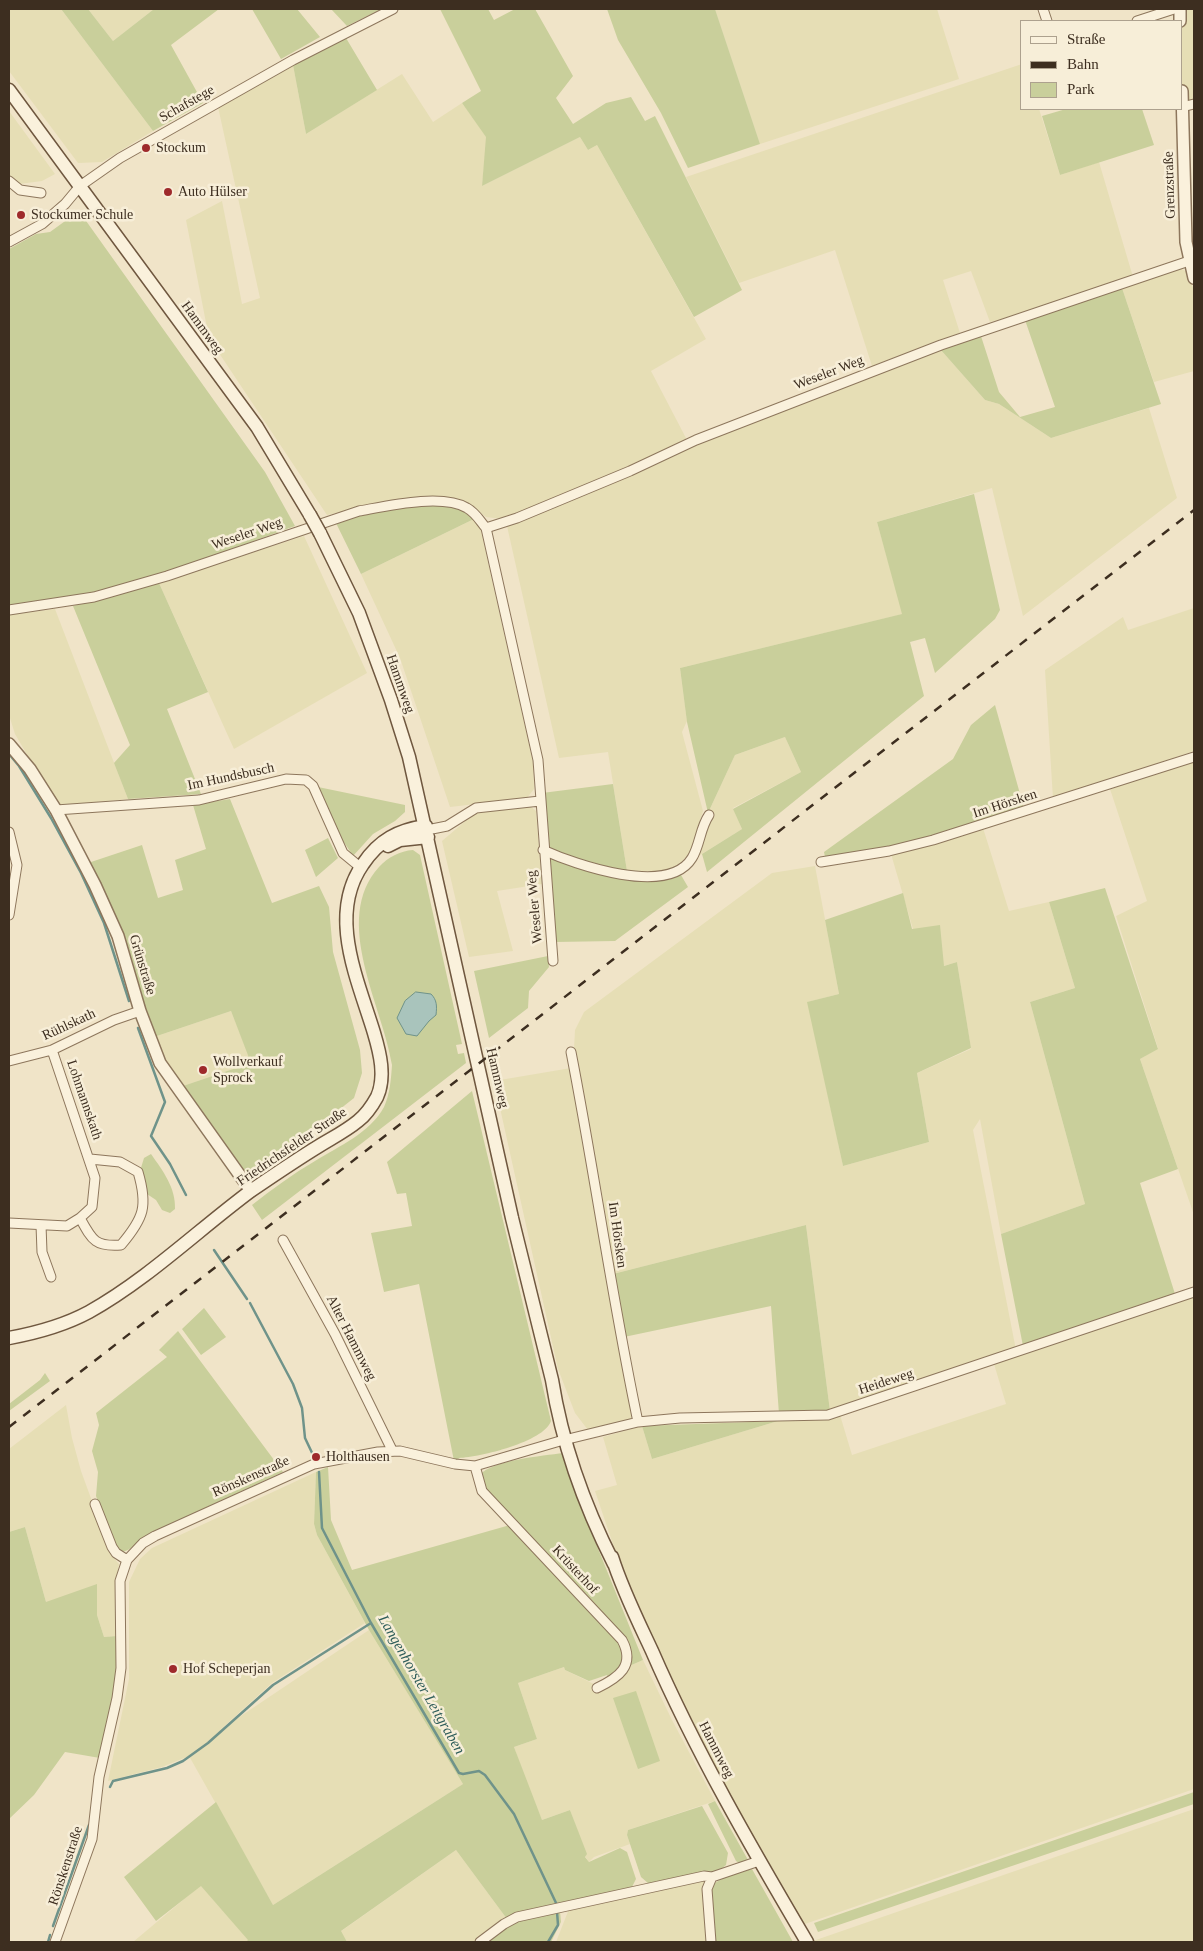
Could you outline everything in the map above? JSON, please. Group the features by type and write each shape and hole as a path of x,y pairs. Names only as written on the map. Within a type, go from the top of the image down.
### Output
{"main road":[{"name":"Hammweg","path":"9,90 257,428 310,514 359,614 391,700 409,757 512,1218 557,1407 570,1438 614,1564 668,1690 759,1861 807,1942"},
{"path":"363,864 400,840 427,831"},
{"name":"Friedrichsfelder Straße","path":"9,1338 48,1329 88,1312 126,1287 251,1191 353,1125 366,1113 377,1096 381,1076 379,1054 347,942 346,911 351,886 363,864"}],"street":[{"name":"Schafstege","path":"9,242 42,224 65,204 85,193 120,158 284,65 393,9"},
{"path":"1141,20 1174,9"},
{"name":"Grenzstraße","path":"1182,110 1186,242 1194,278"},
{"path":"9,181 20,190 40,193"},
{"name":"Weseler Weg","path":"486,528 517,518 630,471 696,440 941,345 1189,261"},
{"name":"Weseler Weg","path":"9,610 94,597 167,576 359,511 436,502 455,503 467,508 477,516 486,528 489,553 538,760 543,850 553,961"},
{"name":"Grünstraße","path":"9,744 30,770 56,810 95,885 118,936 140,1011 160,1063 251,1191"},
{"name":"Im Hörsken","path":"821,862 890,851 933,840 1194,756"},
{"name":"Im Hundsbusch","path":"56,810 199,800 286,779 306,780 314,786 343,853 363,864"},
{"path":"427,831 447,826 476,808 540,801"},
{"name":"Weseler Weg","path":"543,850 584,866 612,872 648,876 668,874 677,872 692,858 709,815"},
{"path":"9,832 17,865 9,914"},
{"name":"Rühlskath","path":"9,1061 52,1050 114,1020 140,1011"},
{"name":"Lohmannskath","path":"52,1050 95,1178 92,1207 80,1218 92,1240 104,1246 121,1246 138,1226 144,1195 138,1172 120,1162 90,1159"},
{"name":"Im Hörsken","path":"571,1052 596,1185 615,1310 638,1422"},
{"path":"9,1223 68,1226 80,1218"},
{"path":"42,1225 42,1252 51,1277"},
{"name":"Alter Hammweg","path":"283,1240 335,1334 392,1450"},
{"name":"Heideweg","path":"570,1438 638,1422 680,1418 828,1415 1194,1292"},
{"name":"Rönskenstraße","path":"55,1942 92,1838 99,1777 120,1682 120,1581 127,1560 143,1543 293,1472 325,1462 392,1450 455,1464 474,1466 570,1438"},
{"name":"Krüsterhof","path":"474,1466 482,1491 622,1640 628,1656 623,1670 612,1681 597,1688"},
{"path":"95,1504 112,1547 116,1553 127,1560"},
{"path":"480,1942 504,1924 518,1918 704,1876 712,1877 759,1861"},
{"path":"711,1942 707,1889 712,1877"}],"shaded area":[{"path":"9,9 61,9 153,131 102,162 78,163 9,71"},
{"path":"88,9 154,9 113,41"},
{"path":"715,9 937,9 959,79 760,144"},
{"path":"1179,9 1194,9 1194,103 1183,107 1183,20"},
{"path":"293,65 306,134 402,74 433,122 462,103 487,137 482,186 580,137 588,150 597,145 706,339 651,371 687,440 614,475 502,519 486,517 470,504 444,498 385,502 327,515 209,338 186,220 222,201 242,304 260,298 218,107"},
{"path":"1020,65 1020,110 1039,110 1060,175 1099,162 1133,277 1023,314 990,322 971,271 943,280 960,333 872,366 835,250 739,283 686,177"},
{"path":"9,111 55,174 42,181 19,184 9,176"},
{"path":"1179,268 1188,272 1194,291 1194,371 1154,382 1122,288"},
{"path":"940,349 985,400 999,404 1051,438 1149,408 1177,498 1023,616 992,488 877,522 903,614 680,668 687,721 682,732 703,811 691,851 675,869 661,872 627,871 608,752 559,758 507,526 690,447"},
{"path":"474,519 481,531 533,762 534,789 527,798 450,807 400,658 361,574"},
{"path":"304,536 367,673 234,749 159,583"},
{"path":"1194,608 1194,751 1053,799 1045,670 1123,617 1128,630"},
{"path":"55,609 128,799 57,806 15,734 9,715 9,615"},
{"path":"785,737 801,772 733,808 742,829 697,857 708,813 735,755"},
{"path":"1194,761 1194,1215 1140,1059 1158,1048 1116,916 1147,901 1110,789"},
{"path":"530,806 536,811 542,884 497,891 513,951 469,957 442,841 476,812"},
{"path":"983,828 1009,911 1049,902 1075,988 1030,1002 1085,1204 1001,1234 980,1119 973,1130 1016,1350 830,1411 806,1225 613,1274 602,1194 574,1049 575,1030 584,1012 772,873 815,866 839,994 808,1002 843,1166 929,1142 917,1073 971,1049 957,962 944,966 913,929 891,854 950,840"},
{"path":"231,1011 252,1063 180,1087 166,1067 154,1037"},
{"path":"571,1068 599,1220 607,1283 633,1414 630,1421 588,1430 575,1413 558,1369 494,1081"},
{"path":"1194,1296 1194,1789 802,1925 702,1745 651,1638 620,1565 595,1491 617,1485 603,1437 642,1426 652,1459 778,1421 829,1418 840,1415 852,1455 1006,1404 994,1364"},
{"path":"66,1405 81,1471 112,1556 119,1564 116,1583 117,1636 104,1637 97,1615 46,1602 25,1527 9,1532 9,1449"},
{"path":"316,1472 314,1524 317,1535 365,1623 272,1683 220,1730 369,1630 463,1784 273,1905 189,1756 162,1767 108,1781 129,1679 129,1582 140,1559 152,1548"},
{"path":"643,1660 715,1801 628,1830 627,1835 630,1844 594,1857 589,1862 585,1856 586,1854 570,1810 542,1820 531,1795 514,1747 537,1739 518,1683 564,1667 565,1670 604,1689 627,1667"},
{"path":"1194,1809 1194,1942 813,1941"},
{"path":"456,1850 507,1919 476,1942 347,1942 340,1932"},
{"path":"704,1880 703,1902 707,1942 556,1942 569,1909"},
{"path":"201,1885 249,1940 246,1942 133,1942"}],"green space":[{"path":"61,9 88,9 113,41 154,9 219,9 171,45 203,103 153,131"},
{"path":"252,9 297,9 320,37 281,59"},
{"path":"331,9 381,9 347,26"},
{"path":"440,9 488,9 494,20 515,9 535,9 573,76 556,98 573,124 606,103 631,97 645,121 655,116 742,290 694,317 597,145 588,150 580,137 482,186 486,137 462,103 481,91"},
{"path":"607,9 715,9 760,144 688,168 661,113 618,40"},
{"path":"346,38 377,90 306,134 293,65"},
{"path":"1063,110 1142,110 1154,145 1060,175 1042,116"},
{"path":"79,211 265,472 295,526 169,572 94,593 9,607 9,249 36,234 50,232"},
{"path":"1122,288 1161,404 1051,438 999,404 985,400 940,349 980,333 999,392 1020,417 1055,407 1025,320"},
{"path":"974,494 1000,610 995,619 935,673 925,638 910,642 924,696 707,872 702,854 742,829 733,809 801,772 785,737 735,755 708,813 687,722 680,668 902,614 877,522"},
{"path":"436,504 455,506 474,519 361,574 335,521 390,508"},
{"path":"159,583 208,692 167,709 201,794 128,799 114,763 130,745 73,606"},
{"path":"995,705 1024,808 891,847 825,857 824,852 953,759 971,725"},
{"path":"613,784 627,871 572,858 547,847 542,793"},
{"path":"318,787 405,805 405,812 395,821 373,834 353,856 338,833"},
{"path":"230,799 272,903 319,886 329,907 333,952 360,1050 362,1073 354,1098 311,1132 245,1176 180,1087 251,1063 231,1011 154,1037 123,934 88,863 142,845 158,898 183,890 175,860 206,849 193,805"},
{"path":"328,838 338,858 316,877 305,850"},
{"path":"413,850 420,855 462,1044 456,1045 458,1054 464,1053 466,1063 262,1220 252,1205 291,1176 362,1132 384,1107 389,1092 392,1065 364,964 360,937 360,912 365,888 379,867 394,855"},
{"path":"548,857 613,876 647,880 681,875 688,887 615,941 555,942"},
{"path":"1105,888 1158,1049 1140,1059 1178,1169 1140,1183 1175,1294 1023,1346 1001,1234 1085,1204 1030,1002 1075,988 1049,902"},
{"path":"903,893 912,929 940,925 944,966 957,962 971,1048 917,1073 929,1142 843,1166 807,1002 839,994 825,920"},
{"path":"548,956 549,967 529,991 528,1008 489,1038 474,971"},
{"path":"472,1091 551,1421 546,1429 524,1442 481,1455 459,1458 457,1461 454,1461 419,1284 384,1292 371,1233 412,1226 406,1193 397,1194 387,1162"},
{"path":"151,1154 171,1187 175,1209 170,1213 162,1210 156,1200 147,1194 140,1171 144,1158"},
{"path":"806,1225 830,1411 779,1414 771,1306 624,1337 613,1274"},
{"path":"204,1308 226,1337 201,1355 182,1329"},
{"path":"178,1331 283,1472 153,1532 122,1552 114,1545 96,1496 98,1472 92,1451 99,1425 96,1413 167,1357 159,1350"},
{"path":"45,1373 50,1381 9,1411 9,1404 40,1380"},
{"path":"778,1421 652,1459 642,1426"},
{"path":"563,1453 578,1499 643,1660 627,1667 630,1652 484,1488 480,1475 486,1470 506,1462"},
{"path":"328,1467 331,1520 352,1570 510,1525 621,1644 624,1654 622,1663 608,1679 607,1675 589,1681 565,1670 564,1667 518,1683 537,1739 514,1747 542,1820 570,1810 587,1854 585,1857 589,1862 620,1848 627,1852 636,1879 632,1887 507,1919 456,1850 341,1931 347,1942 246,1942 248,1940 201,1886 156,1921 124,1877 216,1802 273,1905 463,1784 369,1630 317,1535 314,1524 316,1472"},
{"path":"25,1527 46,1602 97,1584 97,1615 104,1637 117,1636 118,1667 100,1758 65,1752 34,1795 9,1819 9,1532"},
{"path":"636,1691 660,1761 638,1769 613,1698"},
{"path":"1194,1792 1194,1804 818,1932 814,1923"},
{"path":"715,1801 748,1860 739,1863 736,1861 708,1804"},
{"path":"702,1806 728,1853 726,1865 720,1870 649,1884 641,1877 627,1835 628,1830"},
{"path":"752,1869 793,1942 714,1942 711,1885 727,1876"},
{"path":"560,1911 561,1922 551,1942 484,1942 511,1922"}],"water":[{"path":"416,992 431,994 436,1006 436,1015 417,1036 406,1034 397,1018 405,1001"}],"waterway":[{"name":"Langenhorster Leitgraben","path":"9,754 19,766 51,818 81,873 104,923 129,1001"},
{"name":"Langenhorster Leitgraben","path":"138,1028 165,1102 151,1136 170,1164 186,1195"},
{"name":"Langenhorster Leitgraben","path":"214,1250 247,1299"},
{"name":"Langenhorster Leitgraben","path":"250,1303 293,1384 302,1408 305,1438 314,1457"},
{"name":"Langenhorster Leitgraben","path":"319,1472 322,1528 371,1623 459,1773 479,1771 485,1775 514,1814 557,1905"},
{"path":"110,1787 113,1781 167,1768 183,1761 208,1743 273,1685 371,1623"},
{"path":"53,1926 89,1825"},
{"name":"Langenhorster Leitgraben","path":"548,1942 558,1925 557,1912"},
{"path":"48,1942 50,1935"}],"railway":[{"path":"9,1427 1194,510"}],"place":[{"name":"Stockum","path":"146,148"},
{"name":"Auto Hülser","path":"168,192"},
{"name":"Stockumer Schule","path":"21,215"},
{"name":"Wollverkauf Sprock","path":"203,1070"},
{"name":"Holthausen","path":"316,1457"},
{"name":"Hof Scheperjan","path":"173,1669"}]}
